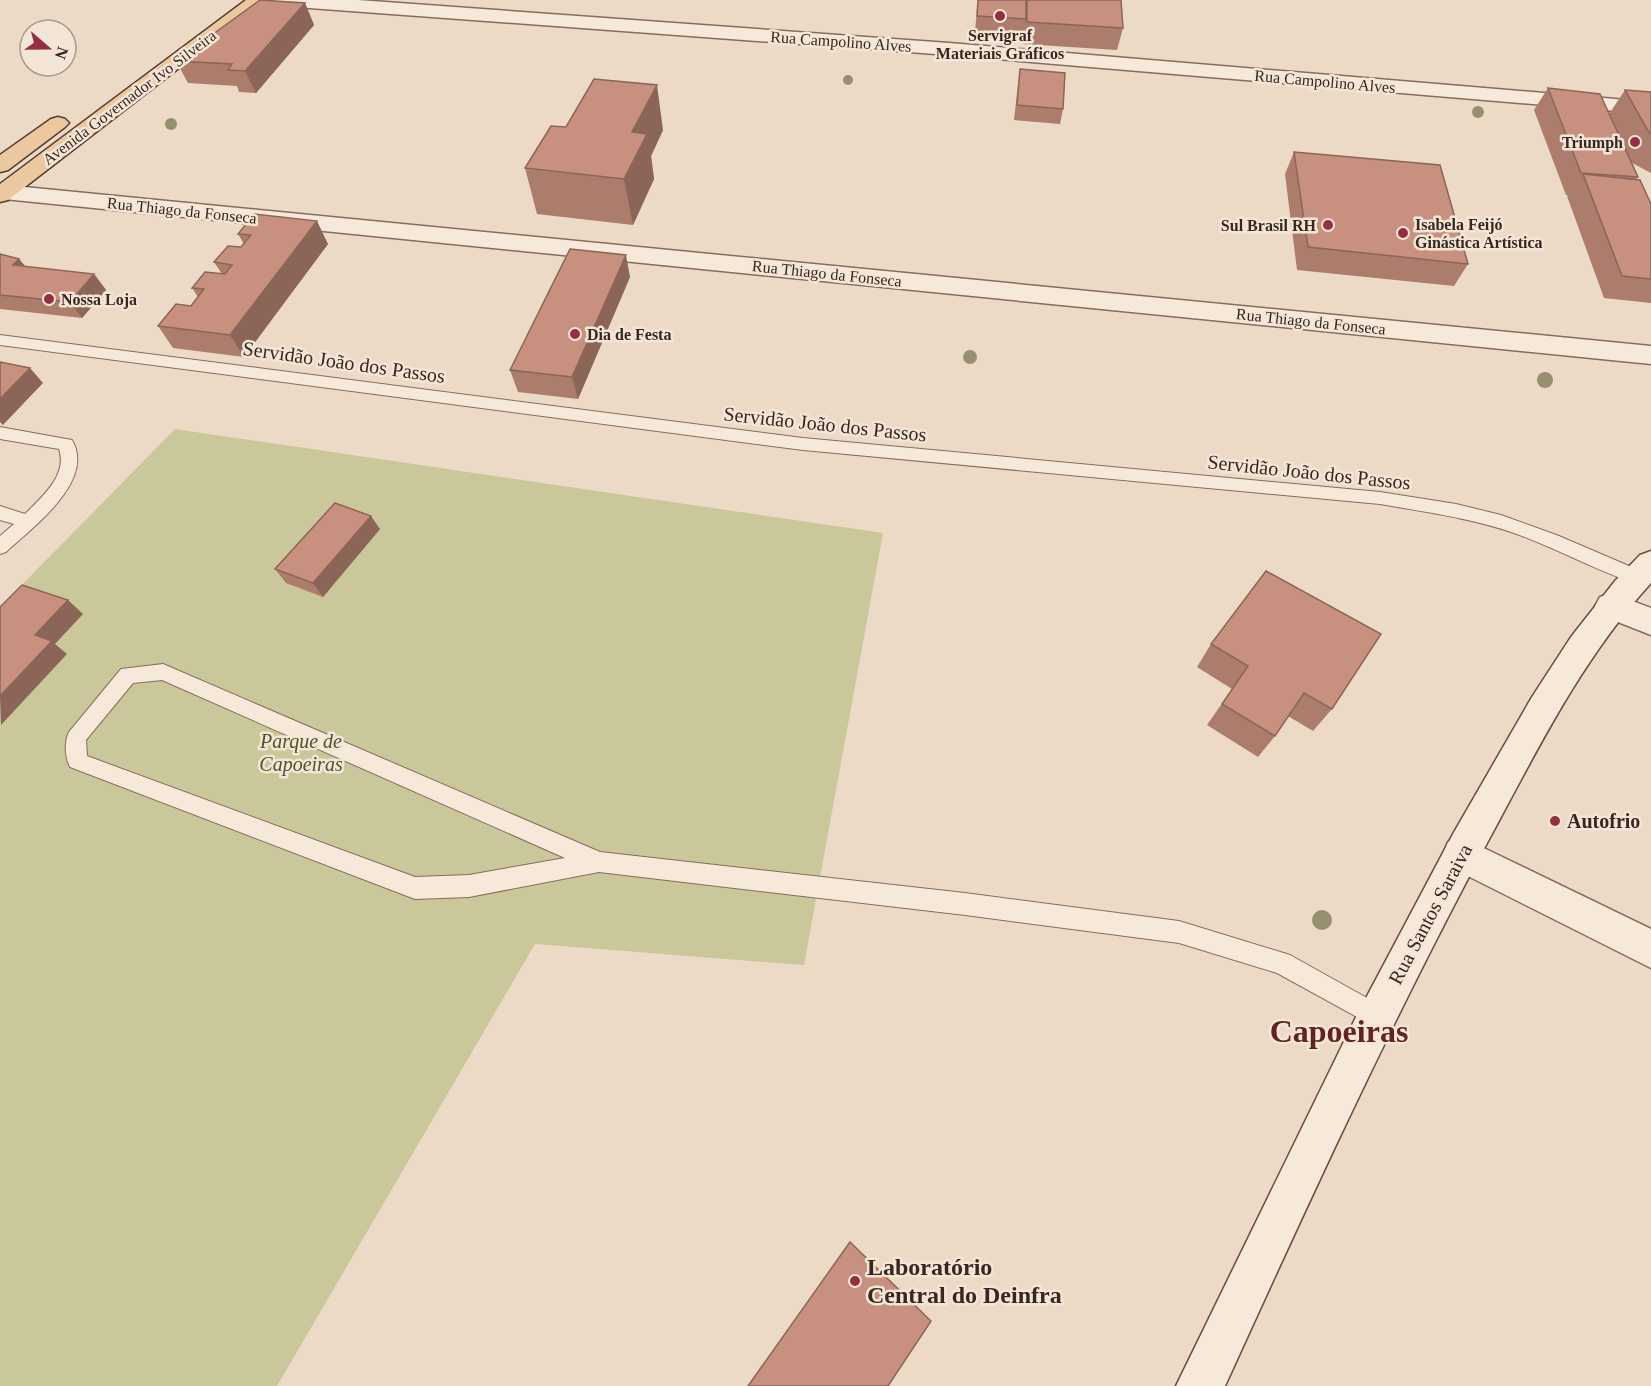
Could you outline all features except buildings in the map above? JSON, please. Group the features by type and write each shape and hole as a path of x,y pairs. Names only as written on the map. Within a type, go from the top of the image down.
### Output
{"main road":[{"name":"Avenida Governador Ivo Silveira","path":"150,57 230,0"},
{"name":"Avenida Governador Ivo Silveira","path":"2,193 258,0"},
{"name":"Avenida Governador Ivo Silveira","path":"0,165 72,113"}],"street":[{"name":"Rua Campolino Alves","path":"282,0 949,50 1651,108"},
{"name":"Rua Thiago da Fonseca","path":"2,193 1651,355"},
{"name":"Rua Santos Saraiva","path":"1203,1385 1377,1016 1461,854 1546,704 1582,647 1611,606 1644,570"},
{"path":"1611,606 1651,622"},
{"path":"1461,854 1651,949"}],"lane":[{"name":"Servidão João dos Passos","path":"0,340 803,444 1380,498 1500,521 1644,570"},
{"path":"0,433 66,444 70,457 61,487 0,547"},
{"path":"0,513 27,521"},
{"path":"599,862 163,672 128,675 76,738 77,761 415,888 469,886 599,862 965,903 1179,933 1282,963 1377,1016"}],"green space":[{"name":"Parque de Capoeiras","path":"175,429 883,533 804,965 535,944 277,1386 0,1386 0,607"}],"place":[{"name":"Servigraf Materiais Gráficos","path":"1000,16"},
{"name":"Triumph","path":"1635,142"},
{"name":"Sul Brasil RH","path":"1328,225"},
{"name":"Isabela Feijó Ginástica Artística","path":"1403,233"},
{"name":"Nossa Loja","path":"49,299"},
{"name":"Dia de Festa","path":"575,334"},
{"name":"Autofrio","path":"1555,821"},
{"name":"Laboratório Central do Deinfra","path":"855,1281"}],"district":[{"name":"Capoeiras","path":"1339,1031"}]}
